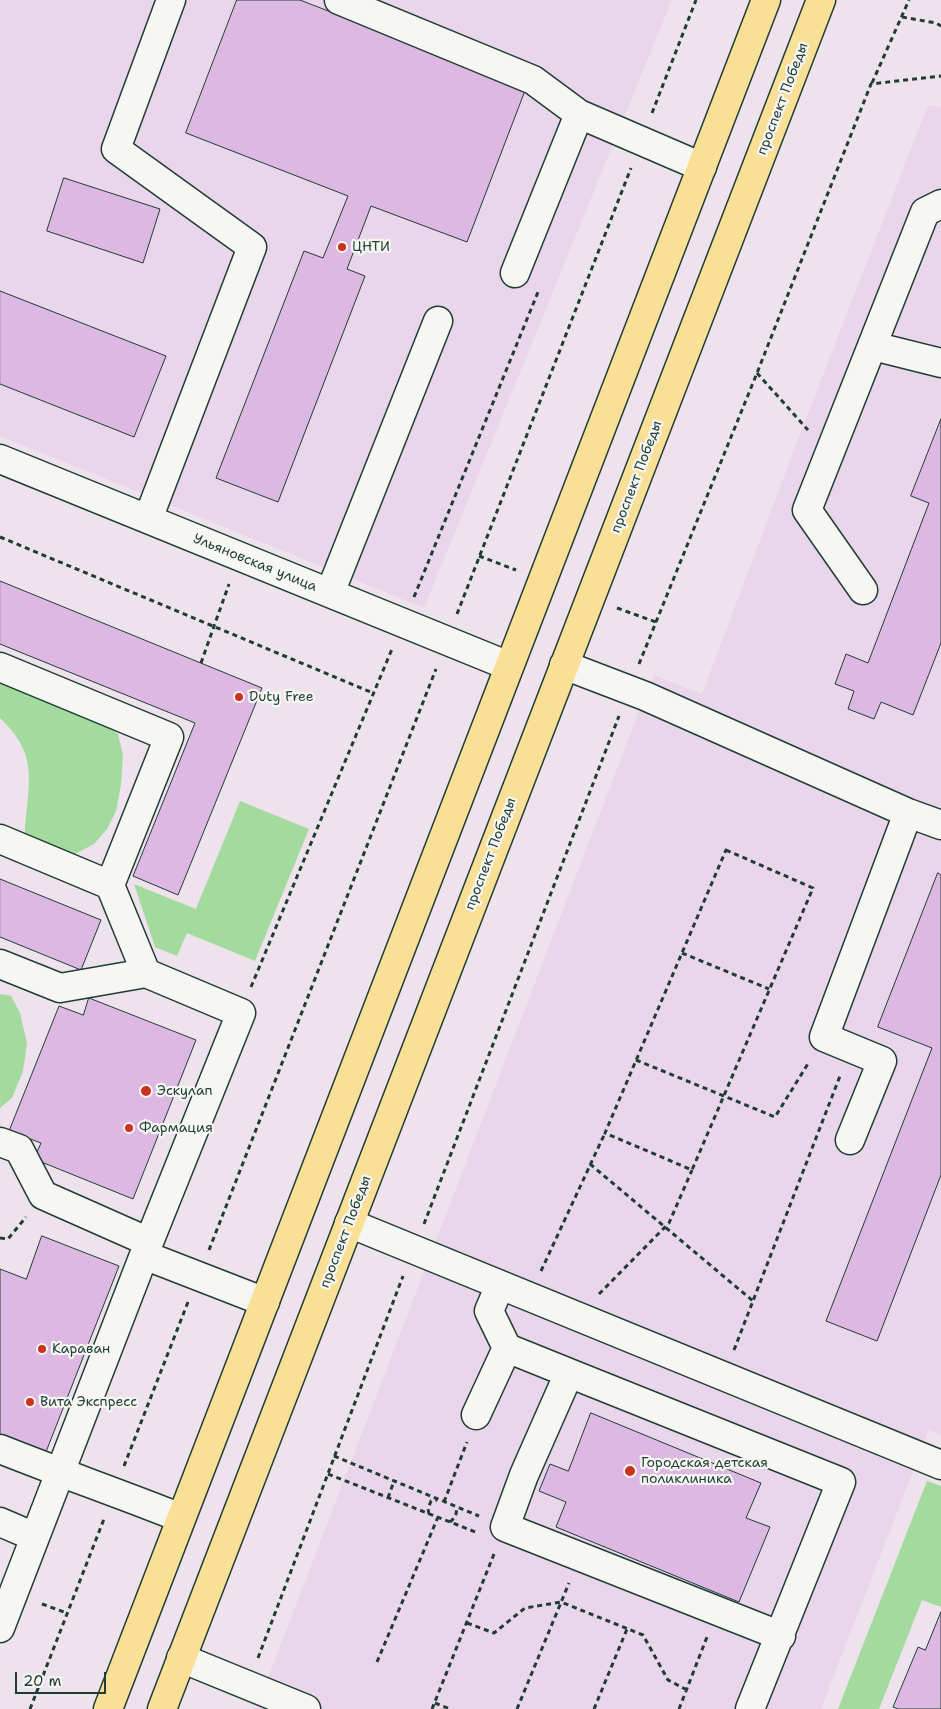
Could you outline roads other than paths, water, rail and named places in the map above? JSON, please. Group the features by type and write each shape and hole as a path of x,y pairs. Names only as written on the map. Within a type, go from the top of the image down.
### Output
{"main road":[{"path":"108,1709 766,0"},
{"name":"проспект Победы","path":"162,1709 821,0"}],"street":[{"path":"148,519 252,247 116,150 171,0"},
{"path":"339,0 533,80 579,114 702,167"},
{"path":"515,273 579,114"},
{"path":"863,590 807,510 924,212 941,204"},
{"path":"330,593 438,320"},
{"path":"873,346 941,363"},
{"name":"Ульяновская улица","path":"0,459 509,666"},
{"path":"564,665 645,696 908,813 941,825"},
{"path":"0,667 169,737 110,885 146,973"},
{"path":"850,1140 882,1061 824,1037 908,813"},
{"path":"0,839 110,885"},
{"path":"0,964 60,988 146,973 241,1013 147,1248 0,1628"},
{"path":"0,1142 19,1149 43,1195 198,1276 265,1302"},
{"path":"349,1223 941,1465"},
{"path":"500,1285 489,1310 506,1348 841,1482 781,1636 750,1709"},
{"path":"473,1425 506,1348"},
{"path":"569,1373 524,1475 502,1534 580,1557 781,1636"},
{"path":"0,1449 181,1518"},
{"path":"0,1522 36,1537"},
{"path":"181,1658 306,1709"}],"place":[{"name":"ЦНТИ","path":"342,247"},
{"name":"Duty Free","path":"239,697"},
{"name":"Эскулап","path":"146,1091"},
{"name":"Фармация","path":"129,1128"},
{"name":"Караван","path":"42,1349"},
{"name":"Вита Экспресс","path":"30,1402"},
{"name":"Городская детская поликлиника","path":"630,1471"}]}
